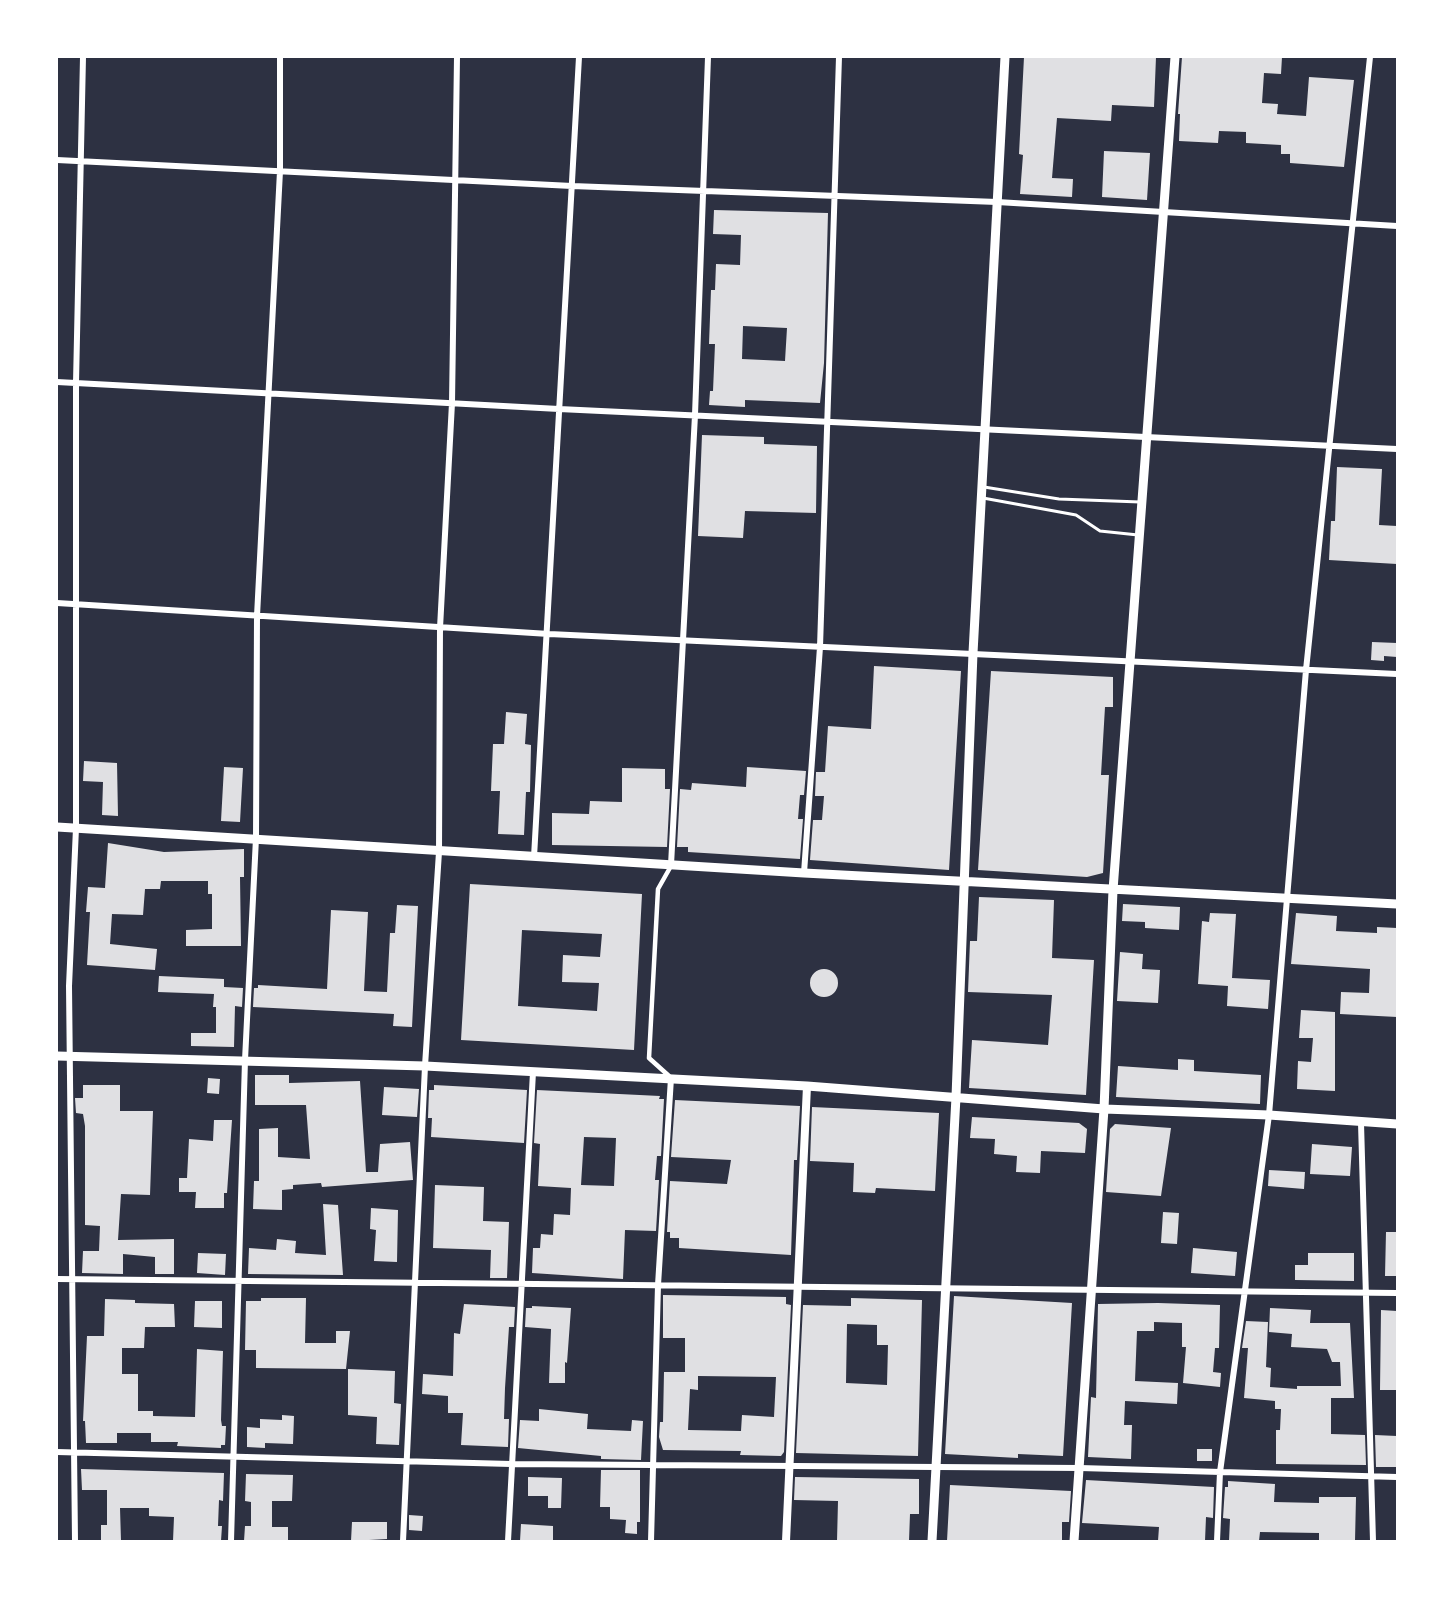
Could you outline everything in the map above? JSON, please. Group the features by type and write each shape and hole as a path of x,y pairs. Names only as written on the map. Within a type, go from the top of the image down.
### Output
{"main road":[{"path":"932,1541 956,1097 973,653 1005,57"},
{"path":"1074,1541 1104,1108 1113,890 1140,502 1175,57"},
{"path":"57,826 439,852 1397,904"},
{"path":"57,1056 425,1066 671,1078 1104,1108 1269,1115 1397,1124"}],"street":[{"path":"75,1541 69,986 76,828 76,383 83,57"},
{"path":"231,1541 245,1060 256,838 257,616 280,171 280,57"},
{"path":"403,1541 425,1066 439,852 440,628 452,404 457,57"},
{"path":"534,857 549,634 579,57"},
{"path":"651,1541 655,1464 658,1285 671,1078 649,1059 657,890 671,865 695,415 708,57"},
{"path":"804,873 820,648 839,57"},
{"path":"1217,1541 1220,1472 1269,1115 1306,670 1370,57"},
{"path":"57,160 704,192 997,202 1397,226"},
{"path":"57,382 452,404 1397,449"},
{"path":"57,603 549,634 1397,674"},
{"path":"508,1541 524,1284 533,1072"},
{"path":"786,1541 807,1086"},
{"path":"1361,1123 1372,1541"},
{"path":"57,1279 1397,1293"},
{"path":"57,1452 511,1464 1080,1468 1397,1477"}],"lane":[{"path":"982,487 1059,500 1140,502"},
{"path":"982,498 1076,515 1100,531 1138,535"}],"building":[{"path":"1024,57 1156,57 1154,107 1112,105 1111,121 1057,118 1052,178 1073,179 1072,197 1020,194 1023,155 1019,154"},
{"path":"1182,57 1282,57 1281,74 1264,73 1262,103 1278,104 1277,114 1306,116 1309,77 1354,80 1344,167 1290,163 1290,154 1281,154 1281,145 1246,143 1246,132 1219,131 1218,143 1179,141 1180,114 1178,114"},
{"path":"1104,151 1150,153 1147,200 1102,197"},
{"path":"714,210 828,213 824,363 820,403 745,400 745,407 709,405 710,391 713,391 715,344 709,344 711,290 715,290 716,264 740,265 741,235 713,234","holes":["743,326 787,328 785,361 742,359"]},
{"path":"702,435 764,437 764,444 817,446 816,513 745,511 743,538 698,536"},
{"path":"1337,467 1382,469 1379,525 1397,526 1397,564 1329,560 1331,521 1335,521"},
{"path":"1372,642 1397,643 1397,657 1384,656 1384,661 1371,660"},
{"path":"874,666 961,671 949,870 810,860 813,820 822,820 824,796 815,796 816,772 825,772 828,726 871,729"},
{"path":"991,671 1113,677 1113,707 1105,707 1101,775 1109,775 1103,873 1087,877 978,870"},
{"path":"506,712 527,714 525,744 531,745 530,792 526,792 524,835 498,834 500,791 491,791 493,744 504,744"},
{"path":"84,761 117,763 118,816 102,815 103,782 83,781"},
{"path":"224,767 243,768 240,822 221,821"},
{"path":"747,767 806,771 804,795 800,795 798,819 803,819 800,859 688,852 688,847 677,847 680,789 691,790 692,783 746,787"},
{"path":"622,768 665,769 665,789 670,789 667,847 552,845 552,813 589,814 590,801 622,802"},
{"path":"108,843 164,852 244,849 244,877 240,877 241,946 186,946 186,930 212,929 212,894 208,894 208,881 161,881 160,889 145,889 143,915 112,914 110,944 157,949 155,970 87,965 90,912 86,912 88,887 105,888"},
{"path":"470,884 642,894 634,1050 461,1040","holes":["522,930 602,934 600,957 563,955 562,982 599,983 597,1011 518,1006"]},
{"path":"979,897 1054,900 1052,958 1094,960 1086,1095 969,1088 972,1040 1048,1045 1052,995 968,992 970,941 977,941"},
{"path":"1123,904 1180,907 1179,930 1145,928 1145,922 1122,921"},
{"path":"397,905 418,906 412,1027 393,1026 394,1014 253,1007 254,988 258,988 258,985 327,989 331,910 368,912 364,991 387,992 390,933 395,933"},
{"path":"1210,913 1236,914 1232,978 1270,980 1268,1009 1227,1006 1228,986 1198,984 1202,921 1209,922"},
{"path":"1296,913 1337,916 1336,931 1377,933 1377,927 1397,928 1397,1017 1340,1014 1341,992 1369,993 1370,969 1291,964"},
{"path":"1120,952 1143,954 1142,969 1160,970 1158,1003 1117,1001"},
{"path":"824,969 834,973 838,983 834,993 824,997 814,993 810,983 814,973"},
{"path":"159,976 224,979 224,987 243,988 242,1007 235,1006 234,1047 191,1046 191,1033 216,1033 214,994 158,992"},
{"path":"1301,1010 1335,1012 1335,1091 1297,1089 1298,1061 1311,1062 1313,1038 1299,1038"},
{"path":"1178,1059 1194,1060 1194,1071 1261,1075 1260,1104 1116,1097 1118,1066 1178,1070"},
{"path":"255,1075 289,1075 289,1083 360,1081 366,1172 378,1172 380,1144 410,1142 413,1180 322,1187 321,1183 293,1185 293,1189 282,1190 282,1210 253,1209 254,1181 259,1181 259,1129 278,1128 278,1157 310,1159 306,1105 255,1105"},
{"path":"208,1078 220,1079 219,1094 207,1093"},
{"path":"83,1085 120,1085 120,1111 153,1111 150,1195 121,1194 118,1240 174,1239 174,1274 155,1274 155,1257 123,1254 123,1274 82,1273 83,1251 99,1251 100,1226 85,1225 85,1126 83,1114 76,1113 75,1098 83,1098"},
{"path":"434,1085 527,1090 524,1143 431,1137 432,1118 428,1118 429,1090 434,1090"},
{"path":"384,1087 419,1089 417,1117 382,1115"},
{"path":"537,1090 660,1096 659,1099 664,1099 661,1156 657,1156 655,1180 659,1180 656,1231 625,1230 623,1279 532,1273 533,1248 540,1248 541,1234 553,1235 554,1214 570,1215 571,1188 538,1186 540,1144 534,1143","holes":["584,1137 616,1138 614,1186 581,1185"]},
{"path":"675,1100 800,1106 797,1160 794,1160 791,1255 679,1248 679,1238 670,1238 670,1232 667,1232 670,1181 727,1184 731,1160 671,1157"},
{"path":"812,1107 939,1113 935,1191 876,1188 875,1193 853,1192 854,1163 810,1161"},
{"path":"972,1117 1079,1123 1087,1129 1085,1153 1041,1151 1040,1173 1016,1172 1017,1156 994,1154 995,1139 970,1138"},
{"path":"214,1120 232,1120 224,1208 195,1208 196,1192 179,1192 179,1178 187,1178 189,1139 213,1141"},
{"path":"1115,1124 1171,1128 1161,1196 1106,1192 1110,1129"},
{"path":"1312,1144 1352,1147 1350,1176 1310,1174"},
{"path":"1269,1170 1305,1172 1304,1189 1268,1186"},
{"path":"435,1185 484,1187 483,1221 509,1222 507,1278 490,1278 491,1250 433,1248"},
{"path":"323,1204 338,1205 343,1275 248,1274 249,1248 276,1250 277,1239 296,1241 295,1253 326,1255"},
{"path":"371,1208 398,1210 397,1262 374,1261 376,1230 370,1229"},
{"path":"1163,1212 1179,1213 1177,1244 1161,1243"},
{"path":"1386,1232 1397,1232 1397,1276 1385,1276"},
{"path":"1193,1248 1237,1252 1235,1276 1191,1273"},
{"path":"198,1253 226,1254 225,1275 197,1273"},
{"path":"1308,1253 1354,1253 1354,1281 1295,1280 1295,1265 1308,1265"},
{"path":"663,1295 786,1297 786,1304 791,1305 784,1452 781,1456 740,1455 741,1451 663,1450 659,1437 660,1422 663,1422 664,1372 685,1372 685,1338 663,1338","holes":["698,1376 776,1377 774,1417 742,1415 741,1431 688,1430 690,1389 698,1390"]},
{"path":"954,1296 1072,1303 1063,1456 1018,1454 1018,1458 945,1454"},
{"path":"261,1298 306,1298 305,1343 336,1343 336,1331 350,1331 346,1369 256,1368 256,1350 245,1350 246,1301 261,1301"},
{"path":"851,1298 922,1300 918,1456 796,1453 803,1305 851,1306","holes":["847,1324 877,1325 877,1345 888,1345 887,1385 846,1383"]},
{"path":"105,1299 135,1300 135,1303 174,1304 175,1327 145,1327 144,1348 122,1348 122,1374 138,1374 138,1411 153,1411 153,1416 195,1417 197,1349 223,1351 221,1420 222,1426 226,1426 225,1445 221,1445 221,1448 177,1446 178,1442 151,1442 151,1433 117,1433 117,1443 86,1443 85,1421 83,1421 87,1336 104,1336"},
{"path":"195,1301 222,1301 222,1328 194,1327"},
{"path":"464,1304 515,1307 514,1327 509,1327 505,1388 504,1419 509,1419 508,1447 461,1445 463,1413 448,1413 448,1396 422,1394 423,1374 453,1376 454,1333 460,1334"},
{"path":"1098,1304 1220,1305 1219,1348 1215,1348 1213,1372 1221,1373 1220,1387 1183,1383 1186,1347 1182,1347 1182,1323 1154,1322 1154,1331 1137,1331 1135,1381 1178,1383 1177,1404 1125,1401 1124,1425 1132,1425 1131,1459 1088,1457 1091,1397 1096,1398"},
{"path":"532,1306 571,1308 565,1383 549,1383 551,1329 525,1327 526,1308 532,1308"},
{"path":"1270,1308 1311,1310 1310,1323 1350,1323 1354,1398 1331,1398 1331,1434 1365,1435 1366,1465 1276,1464 1276,1430 1280,1430 1281,1409 1275,1409 1275,1401 1244,1398 1248,1348 1242,1348 1246,1321 1268,1322 1266,1367 1271,1368 1270,1387 1297,1389 1297,1386 1341,1386 1340,1362 1332,1362 1327,1349 1291,1347 1292,1334 1269,1332"},
{"path":"1381,1310 1397,1311 1397,1390 1380,1390"},
{"path":"348,1369 395,1371 394,1403 401,1404 399,1445 376,1444 377,1417 348,1415"},
{"path":"539,1409 588,1414 587,1429 631,1431 632,1420 643,1421 641,1460 601,1459 601,1456 518,1448 520,1420 539,1421"},
{"path":"282,1415 294,1416 293,1444 265,1443 265,1448 247,1447 247,1427 260,1428 260,1419 282,1420"},
{"path":"1375,1435 1397,1436 1397,1467 1376,1467"},
{"path":"1197,1449 1212,1449 1212,1461 1197,1461"},
{"path":"81,1469 224,1473 223,1501 219,1500 218,1526 222,1526 221,1541 173,1541 174,1517 149,1516 149,1508 120,1508 121,1541 101,1541 101,1525 107,1525 107,1490 82,1490"},
{"path":"601,1470 640,1470 640,1522 637,1522 637,1534 625,1533 626,1520 610,1519 610,1507 600,1507"},
{"path":"246,1474 293,1475 292,1501 272,1501 272,1527 288,1527 288,1541 244,1541 245,1526 251,1526 251,1502 245,1501"},
{"path":"528,1477 562,1478 561,1508 548,1508 548,1496 528,1496"},
{"path":"795,1477 919,1479 919,1514 910,1514 909,1541 837,1541 838,1501 794,1500"},
{"path":"1086,1480 1214,1487 1213,1518 1206,1517 1205,1541 1158,1541 1159,1527 1082,1523"},
{"path":"1228,1481 1275,1484 1274,1502 1319,1503 1319,1497 1356,1497 1355,1541 1319,1541 1319,1533 1260,1532 1259,1541 1229,1541 1230,1519 1223,1518 1225,1487 1228,1487"},
{"path":"950,1485 1071,1491 1069,1522 1062,1522 1062,1541 947,1541"},
{"path":"409,1515 423,1516 422,1531 409,1530"},
{"path":"352,1522 387,1522 387,1539 351,1541"},
{"path":"521,1524 553,1526 553,1541 520,1541"}]}
